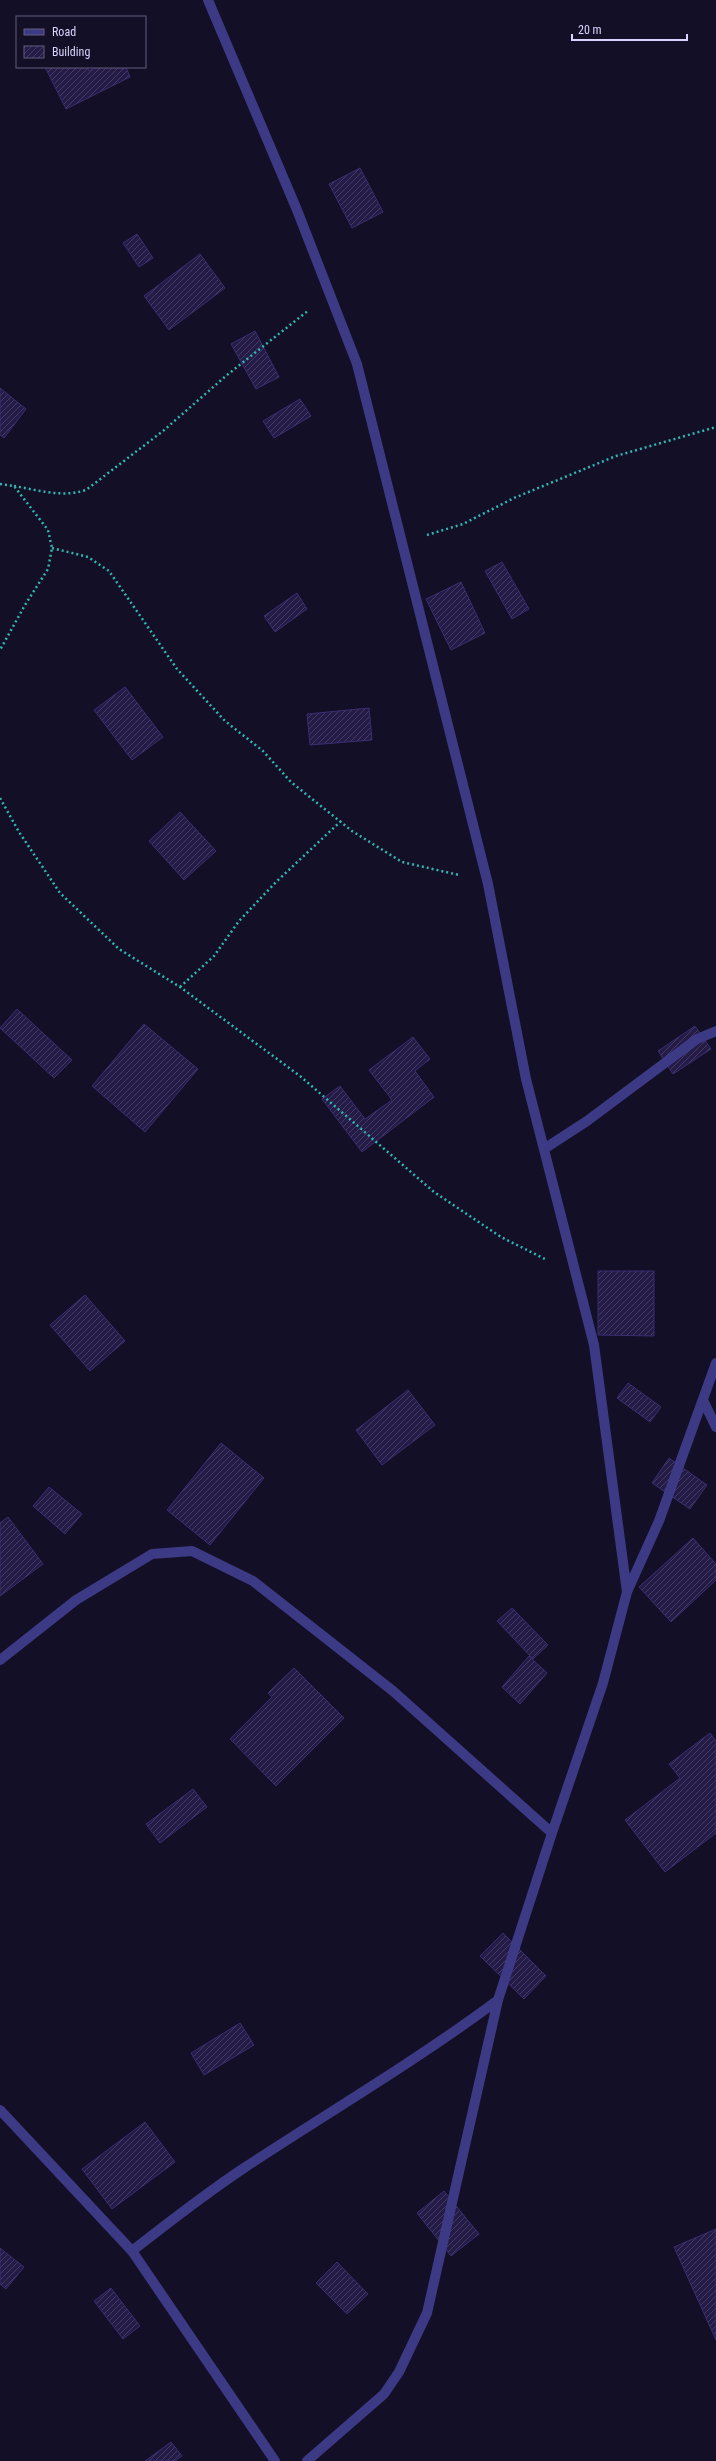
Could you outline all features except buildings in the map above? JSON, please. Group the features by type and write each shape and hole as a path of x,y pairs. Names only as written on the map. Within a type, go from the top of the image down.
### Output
{"street":[{"path":"208,0 330,294 357,364 488,884 526,1079 594,1346 627,1592"},
{"path":"544,1149 587,1120 697,1039 716,1030"},
{"path":"307,2461 384,2394 399,2372 427,2313 498,2000 552,1832 603,1683 627,1592 659,1521 716,1363"},
{"path":"703,1400 716,1426"},
{"path":"0,1660 76,1600 152,1554 192,1551 253,1581 392,1691 552,1832"},
{"path":"132,2252 186,2209 244,2168 446,2038 498,2000"},
{"path":"0,2110 132,2252 275,2461"}],"path":[{"path":"0,484 49,493 74,494 86,490 163,431 227,375 330,294"},
{"path":"403,543 464,524 514,498 616,456 716,426"},
{"path":"0,650 25,605 48,569 52,548 48,530 14,486"},
{"path":"52,548 88,557 109,571 177,669 209,704 225,721 263,752 291,782 352,831 402,862 488,884"},
{"path":"0,798 19,832 60,893 119,949 180,987 300,1076 434,1192 501,1237 576,1275"},
{"path":"180,987 214,956 239,921 276,882 341,821"}]}
